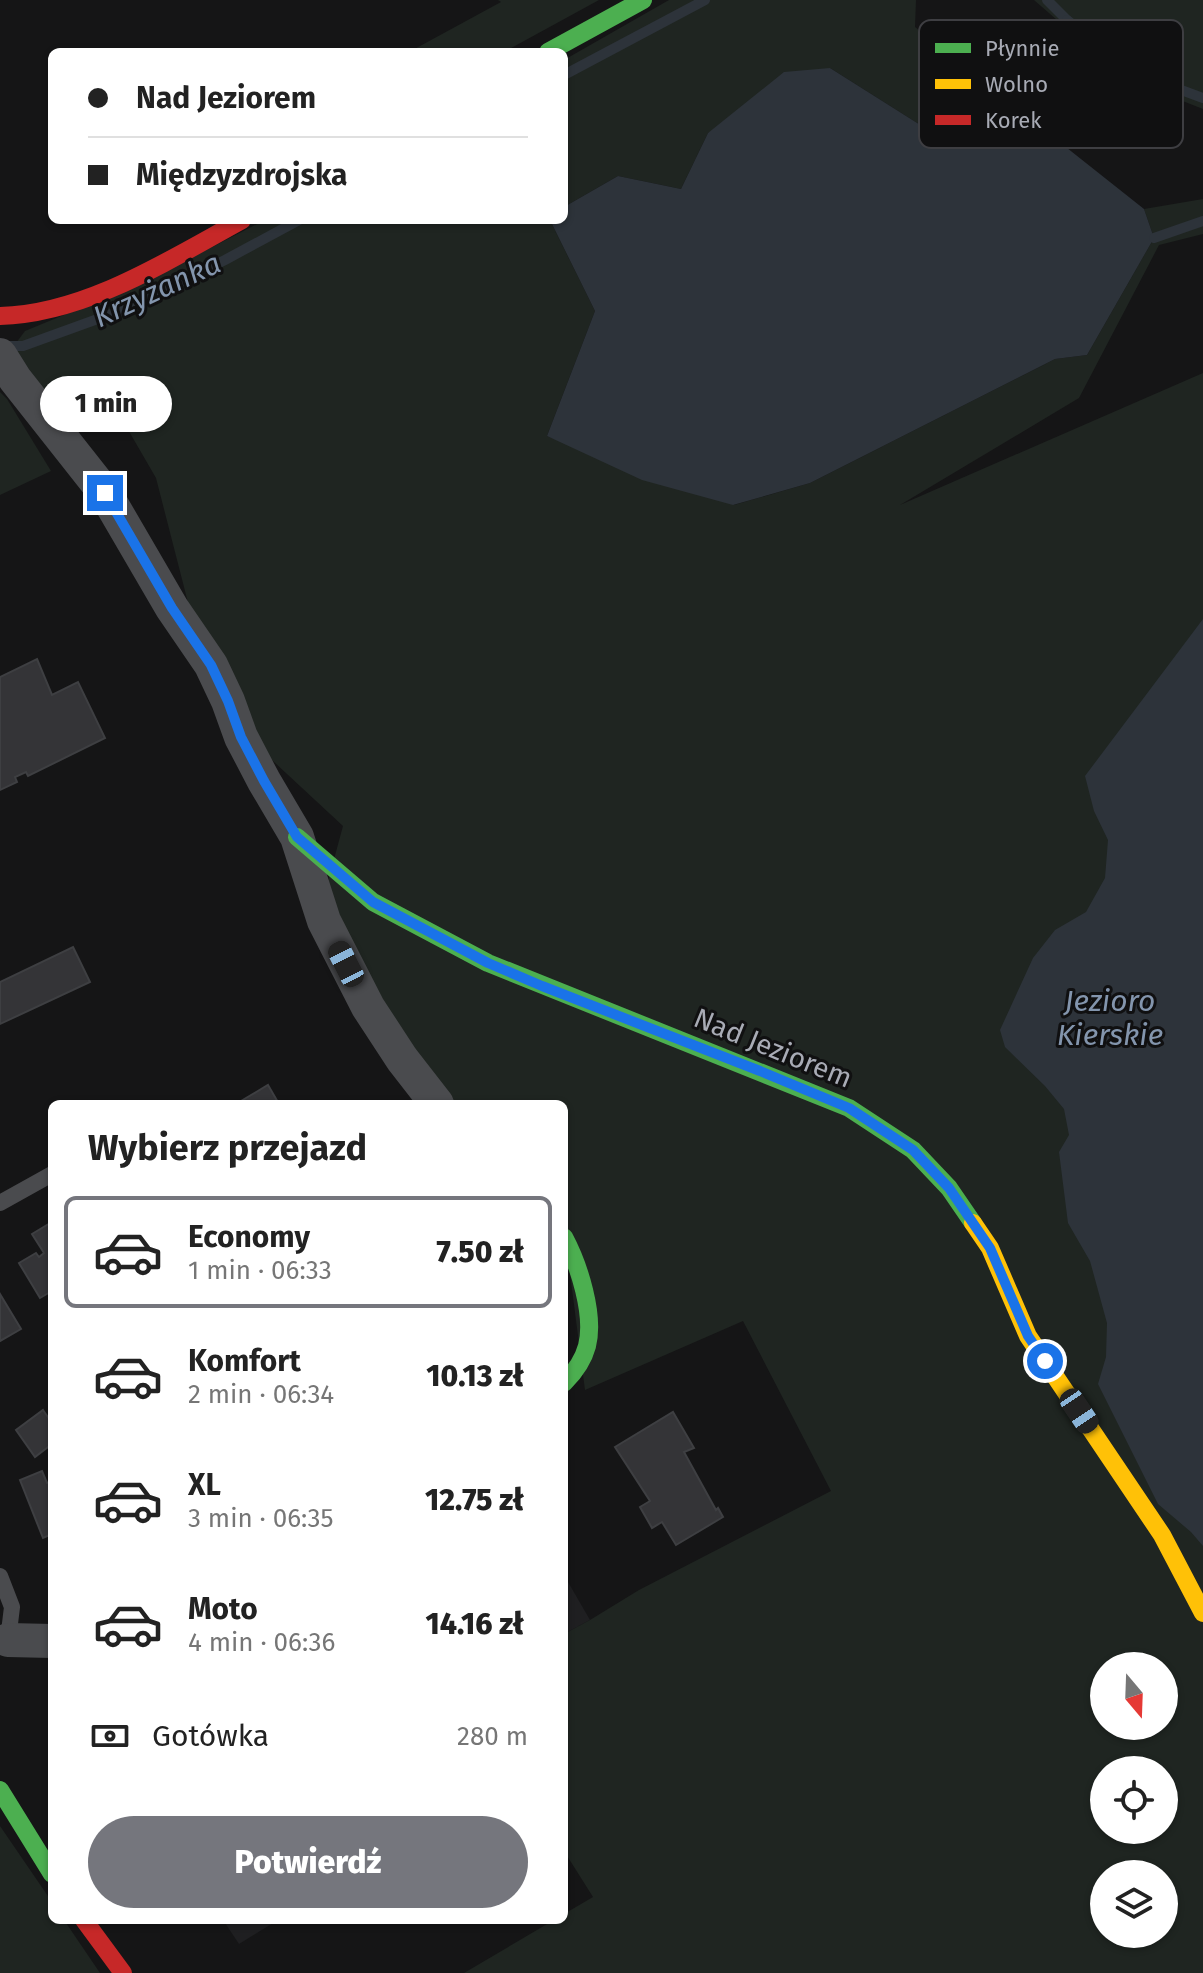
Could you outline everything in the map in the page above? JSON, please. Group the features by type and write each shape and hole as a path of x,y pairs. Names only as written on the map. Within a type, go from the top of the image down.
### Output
{"street":[{"path":"555,48 643,0"},
{"path":"0,316 17,316 67,306 160,265 235,224"},
{"path":"0,355 15,379 105,493 172,608 211,665 241,737 297,837 324,921 368,1007 434,1100"},
{"name":"Nad Jeziorem","path":"297,837 373,902 488,963 849,1108 913,1150 949,1188 990,1248 1028,1336 1162,1535 1203,1613"},
{"path":"568,1243 580,1275 588,1342 579,1366 568,1378"},
{"path":"4,1643 48,1641"},
{"path":"0,1790 48,1868"},
{"path":"87,1924 123,1973"}],"lane":[{"path":"0,1203 48,1176"},
{"path":"0,1576 12,1607 4,1643"}],"shaded area":[{"path":"498,0 599,0 511,48 416,48 501,2"},
{"path":"669,0 916,0 919,124 830,68 708,133 681,189 618,176 568,205 568,58"},
{"path":"1034,0 1203,0 1203,109 1183,101 1183,20 1057,20"},
{"path":"1203,199 1203,234 1159,245 1079,398 900,505 1203,373 1203,1973 464,1973 547,1924 568,1924 568,1912 593,1897 568,1857 568,1632 639,1590 831,1491 743,1321 585,1390 568,1258 568,1100 443,1100 323,900 343,826 259,748 193,622 156,478 123,421 68,411 30,378 13,347 25,331 144,282 257,224 552,224 595,311 547,436 734,505 810,483 1055,359 1087,355 1154,238 1144,209"},
{"path":"0,392 51,471 0,495"},
{"path":"568,1582 590,1620 568,1632"},
{"path":"0,1826 48,1896 48,1924 67,1924 100,1973 0,1973"},
{"path":"226,1924 272,1924 239,1944"}],"water":[{"path":"830,68 919,124 919,148 1067,148 1144,209 1154,238 1087,355 1055,359 810,483 733,505 642,480 547,436 595,311 552,224 568,224 568,205 618,176 681,189 708,133 784,72"},
{"name":"Jezioro Kierskie","path":"1203,619 1203,1546 1158,1504 1098,1384 1106,1357 1107,1323 1090,1261 1068,1223 1059,1152 1069,1135 1064,1109 1005,1047 1000,1030 1033,958 1055,930 1086,912 1105,878 1108,840 1094,811 1085,776"}],"building":[{"path":"37,659 52,695 78,682 105,738 28,776 26,772 15,777 17,782 0,790 0,677"},
{"path":"73,947 90,982 0,1024 0,982"},
{"path":"268,1085 277,1100 243,1100"},
{"path":"48,1224 48,1293 40,1298 19,1263 36,1253 39,1257 44,1253 32,1234"},
{"path":"0,1294 21,1329 0,1341"},
{"path":"43,1410 48,1417 48,1447 35,1457 16,1430"},
{"path":"673,1412 694,1448 684,1452 716,1510 718,1508 723,1517 676,1545 662,1522 652,1528 640,1507 650,1501 615,1447"},
{"path":"42,1471 48,1483 48,1536 43,1538 20,1480"}],"waterway":[{"name":"Krzyżanka","path":"568,73 705,0"},
{"name":"Krzyżanka","path":"1047,0 1067,20"},
{"name":"Krzyżanka","path":"1183,91 1203,98"},
{"path":"1154,238 1203,221"},
{"name":"Krzyżanka","path":"10,346 23,346 128,308 292,224"}],"traffic: fast":[{"path":"555,48 643,0"},
{"path":"297,837 373,902 488,963 849,1108 913,1150 949,1188 973,1223"},
{"path":"568,1246 584,1290 589,1320 587,1346 568,1379"},
{"path":"0,1790 48,1868"}],"traffic: slow":[{"path":"973,1223 990,1248 1028,1336 1162,1535 1203,1613"}],"traffic: jam":[{"path":"0,316 32,313 95,295 156,267 235,224"},
{"path":"87,1924 123,1973"}],"route":[{"path":"105,493 172,608 211,665 241,737 297,837 373,902 488,963 849,1108 913,1150 949,1188 990,1248 1028,1336 1045,1361"}]}
